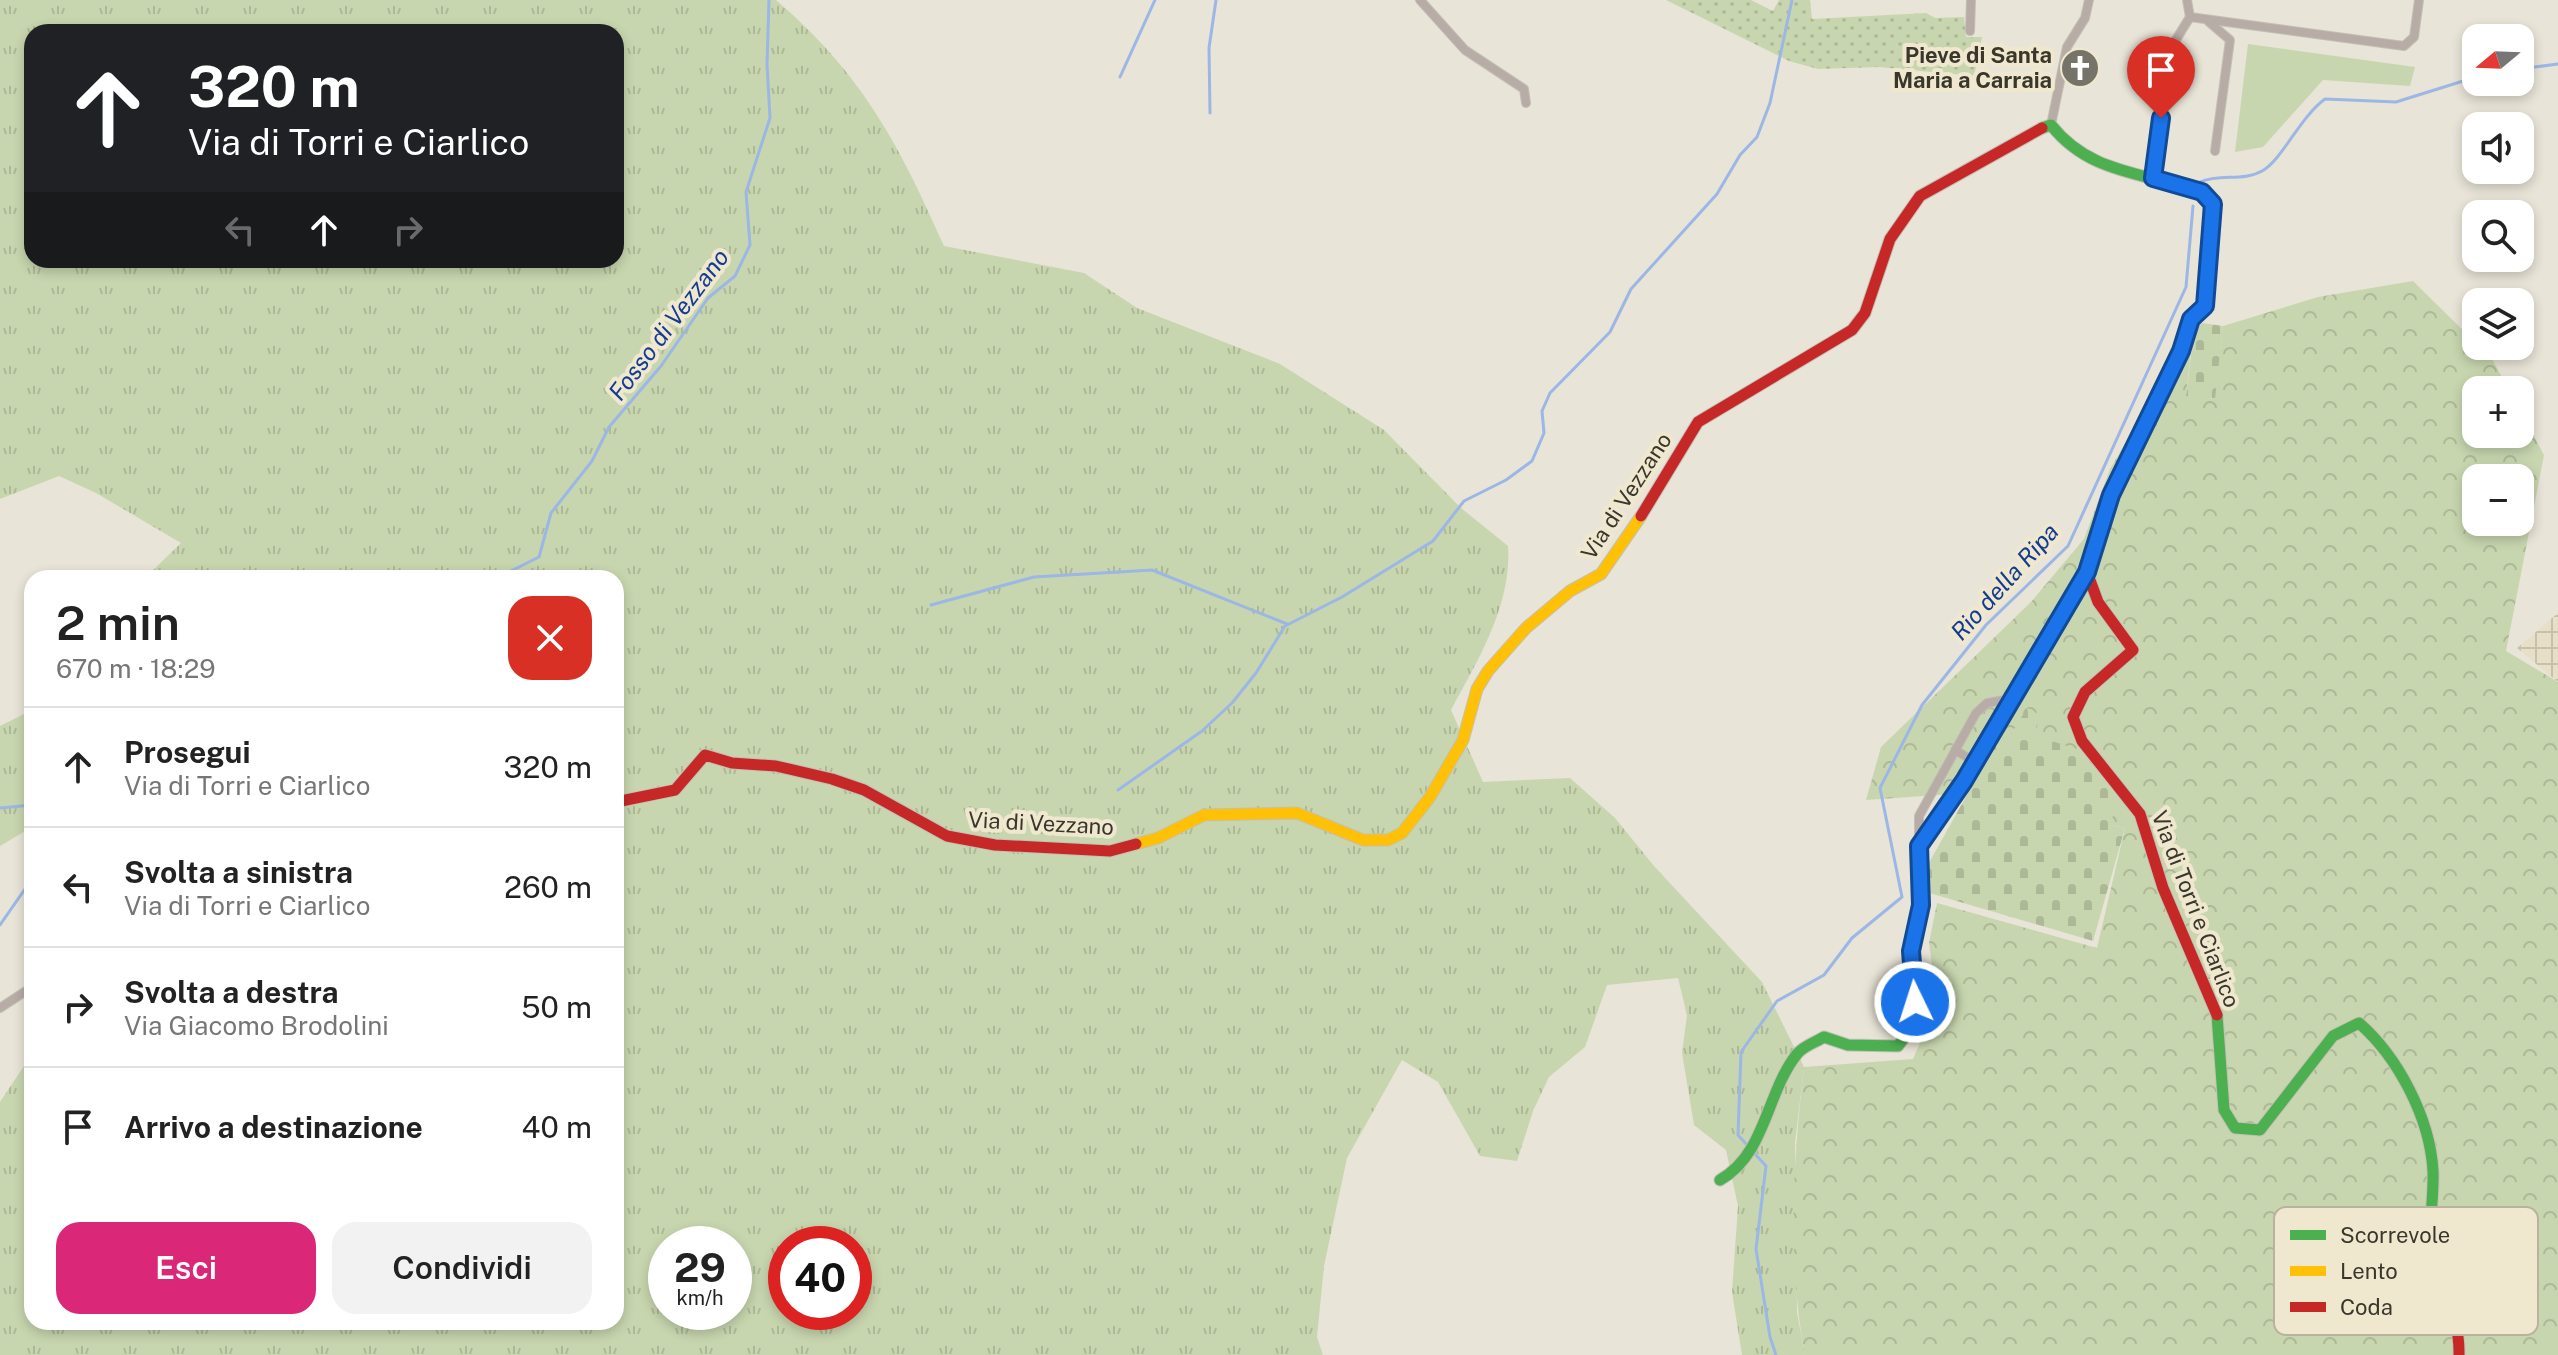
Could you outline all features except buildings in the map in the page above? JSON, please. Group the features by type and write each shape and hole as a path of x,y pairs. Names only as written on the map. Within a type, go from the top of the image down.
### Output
{"street":[{"path":"1420,0 1465,50 1524,89 1526,103"},
{"path":"1970,31 1971,0"},
{"path":"1919,846 2015,698 2087,572 2111,495 2181,351 2191,319 2205,306 2213,204 2202,192 2095,165 2063,144 2051,125 2067,47 2085,18 2089,0"},
{"path":"2153,178 2169,58 2177,35 2190,17 2187,0"},
{"path":"2190,17 2404,46 2414,37 2419,0"},
{"path":"2208,20 2230,40"},
{"path":"2215,151 2230,40 2241,26"},
{"name":"Via di Vezzano","path":"624,801 668,794 687,780 698,760 705,755 732,763 776,766 791,773 832,779 864,790 947,836 995,845 1023,844 1110,851 1158,838 1204,815 1297,813 1363,840 1388,840 1402,833 1430,797 1463,740 1477,689 1488,671 1526,628 1570,591 1601,574 1652,499 1698,422 1860,322 1890,239 1920,196 2034,130 2051,125"},
{"name":"Via di Torri e Ciarlico","path":"2087,572 2098,602 2133,650 2085,692 2073,717 2082,741 2140,814 2163,888 2217,1010 2224,1110 2235,1128 2260,1130 2333,1036 2359,1023 2375,1035 2419,1116 2432,1161 2433,1207"},
{"path":"1720,1180 1736,1171 1759,1136 1773,1094 1799,1051 1824,1037 1848,1045 1898,1046 1916,1022 1911,951 1921,905 1919,816 1976,713 1987,703 2015,698"},
{"path":"1955,750 1975,762"},
{"path":"0,1008 24,992"},
{"name":"Via di Torri e Ciarlico","path":"2459,1335 2459,1355"}],"shaded area":[{"path":"2558,613 2558,682 2517,648"}],"green space":[{"path":"0,0 776,0 832,55 875,112 911,175 944,246 1084,273 1137,308 1280,364 1384,430 1461,508 1508,546 1508,568 1499,611 1482,652 1451,710 1483,782 1570,778 1615,818 1654,866 1762,982 1804,1067 1795,1143 1797,1312 1805,1355 1742,1355 1732,1292 1738,1206 1726,1150 1694,1125 1682,1053 1687,1015 1678,978 1607,985 1585,1047 1549,1077 1533,1111 1517,1161 1480,1156 1438,1082 1402,1060 1347,1158 1324,1266 1317,1337 1323,1355 0,1355 0,1102 24,1066 24,1330 624,1330 624,570 153,570 181,543 96,493 59,476 0,499"},
{"path":"1666,0 1751,0 1773,11 1779,0 1810,0 1812,19 1926,13 1935,18 1964,17 1966,37 1982,37 1974,76 1879,67 1818,69 1789,61"},
{"path":"2248,44 2415,67 2410,86 2323,80 2263,147 2235,152"},
{"path":"2413,281 2462,329 2462,360 2493,360 2501,376 2462,376 2462,448 2534,448 2534,436 2544,455 2534,507 2534,464 2462,464 2462,536 2528,536 2506,651 2558,682 2558,1355 1805,1355 1794,1248 1797,1139 1804,1067 1913,1059 1937,1003 1929,943 1937,903 2097,948 2125,828 2110,825 1992,742 1968,793 1866,800 1881,747 2031,602 2084,539 2110,469 2153,396 2171,347 2192,342 2186,395 2214,399 2223,326 2318,297"},
{"path":"2195,322 2223,326 2215,399 2186,396"},
{"path":"2027,708 2042,716 2033,735 2080,750 2119,797 2110,825 2125,828 2093,941 1926,892 1925,870 1968,793 1964,791 1991,742 2002,749"},
{"path":"24,714 24,832 0,846 0,726"}],"waterway":[{"name":"Fosso di Vezzano","path":"513,570 539,557 551,513 592,461 609,427 661,366 708,298 735,276 750,245 746,192 770,118 767,64 769,0"},
{"path":"1120,77 1155,0"},
{"path":"1210,113 1209,48 1216,0"},
{"path":"1118,790 1202,731 1232,703 1256,673 1285,626 1342,597 1433,541 1464,501 1506,480 1532,461 1544,433 1542,411 1550,393 1610,332 1631,289 1717,194 1740,155 1757,137 1770,103 1792,0"},
{"name":"Rio della Ripa","path":"2534,67 2558,64"},
{"name":"Rio della Ripa","path":"2200,182 2262,171 2277,158 2307,116 2325,99 2396,102 2462,81"},
{"name":"Rio della Ripa","path":"1747,1145 1738,1135 1741,1052 1777,1001 1824,975 1852,938 1902,897 1880,788 1922,705 1986,625 2068,546 2186,287 2193,206"},
{"path":"931,605 1034,577 1152,570 1287,624"},
{"name":"Fosso di Vezzano","path":"0,808 24,806"},
{"path":"0,925 24,890"},
{"name":"Rio della Ripa","path":"1755,1154 1766,1166 1756,1249 1770,1337 1776,1355"}],"traffic: fast":[{"path":"2042,128 2051,125 2067,142 2104,164 2208,196 2211,231 2205,306 2191,319 2164,385"},
{"path":"1720,1180 1747,1155 1778,1086 1800,1051 1824,1037 1848,1045 1898,1046 1916,1022 1914,992"},
{"path":"2217,1015 2224,1110 2235,1128 2260,1130 2333,1036 2359,1023 2387,1053 2419,1110 2431,1151 2432,1207"}],"traffic: slow":[{"path":"1136,844 1158,838 1204,815 1297,813 1363,840 1388,840 1402,833 1430,797 1463,740 1477,689 1488,671 1526,628 1570,591 1601,574 1641,516"}],"traffic: jam":[{"path":"1641,516 1698,422 1852,330 1865,313 1890,239 1920,196 2042,128"},
{"path":"1914,992 1911,951 1921,905 1919,846 2015,698 2087,572 2111,495 2164,385"},
{"path":"2087,572 2098,602 2133,650 2085,692 2073,717 2082,741 2140,814 2163,888 2217,1015"},
{"path":"624,800 675,790 705,755 732,763 776,766 832,779 864,790 947,836 995,845 1110,851 1136,844"},
{"path":"2457,1335 2459,1355"}],"place":[{"name":"Pieve di Santa Maria a Carraia","path":"2080,68"}],"route":[{"path":"1915,1002 1911,951 1921,905 1919,846 1953,799 2015,698 2087,572 2111,495 2181,351 2191,319 2205,306 2213,204 2202,192 2153,178 2161,118"}]}
